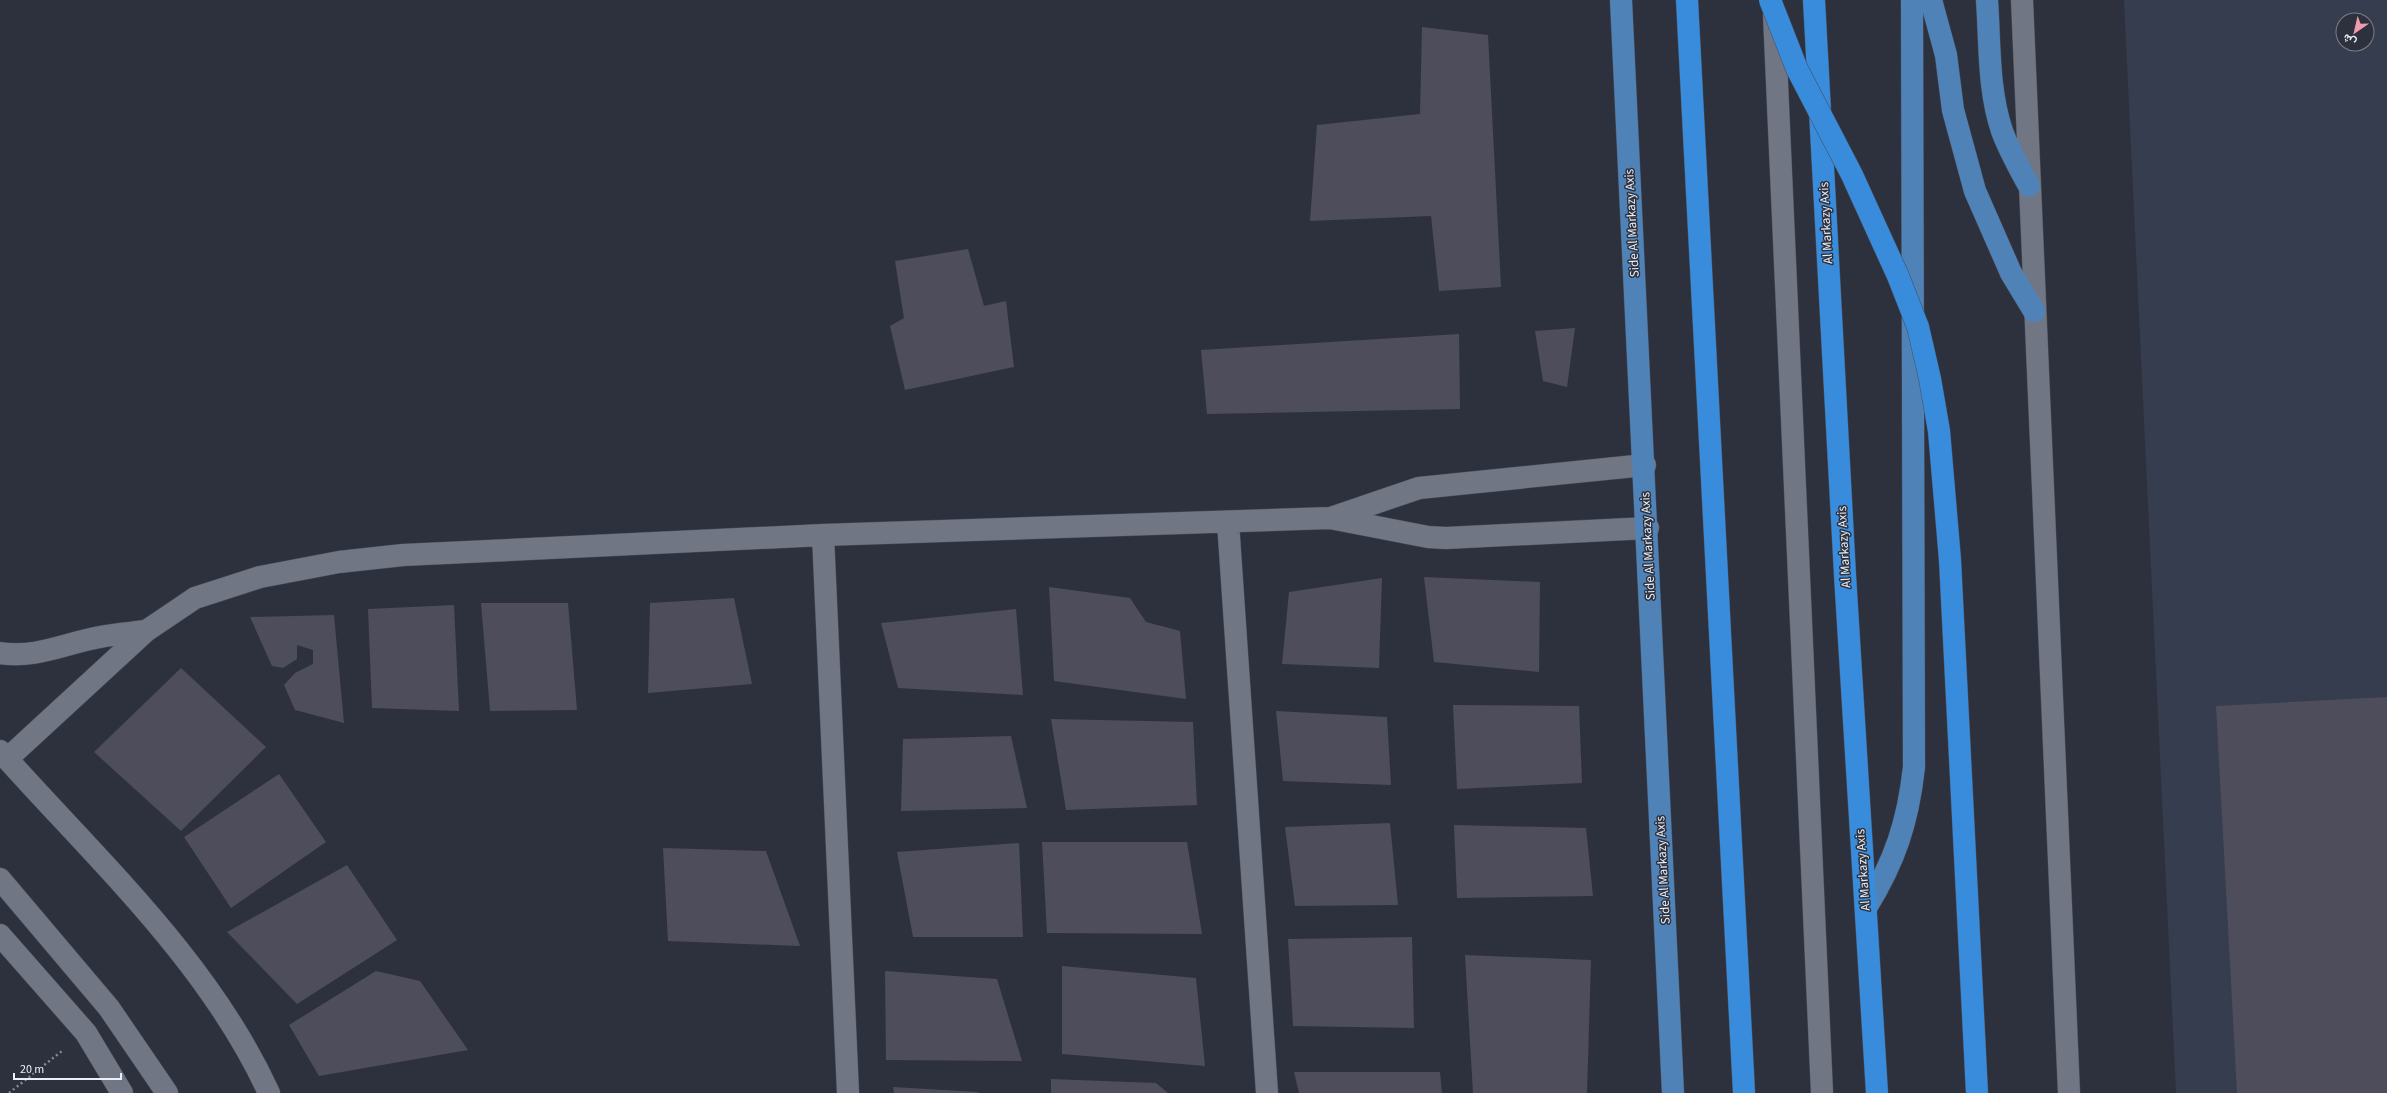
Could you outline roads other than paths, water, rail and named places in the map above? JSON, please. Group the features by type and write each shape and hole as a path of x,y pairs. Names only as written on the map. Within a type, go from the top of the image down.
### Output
{"highway":[{"path":"1687,0 1744,1093"},
{"path":"1770,0 1797,69 1852,175 1898,276 1918,327 1930,379 1939,431 1950,560 1977,1093"},
{"name":"Al Markazy Axis","path":"1814,0 1845,575 1878,1093"}],"main road":[{"name":"Side Al Markazy Axis","path":"1621,0 1648,528 1673,1093"},
{"path":"1866,908 1894,856 1911,798 1914,767 1912,0"},
{"path":"1931,0 1946,55 1958,131 1975,191 2011,272 2034,311"},
{"path":"1987,0 1995,100 2005,137 2014,159 2030,186"}],"street":[{"path":"1774,0 1822,1093"},
{"path":"2022,0 2034,311 2069,1093"},
{"path":"1330,518 1420,488 1645,465"},
{"path":"269,1093 230,1022 158,923 3,755 146,631 195,598 260,577 339,562 403,555 823,535 1330,518 1428,537 1446,538 1648,528"},
{"path":"1228,522 1267,1093"},
{"path":"823,535 848,1093"},
{"path":"0,653 11,655 38,654 99,637 146,631"},
{"path":"0,879 109,1008 167,1093"},
{"path":"0,935 86,1033 122,1093"}]}
